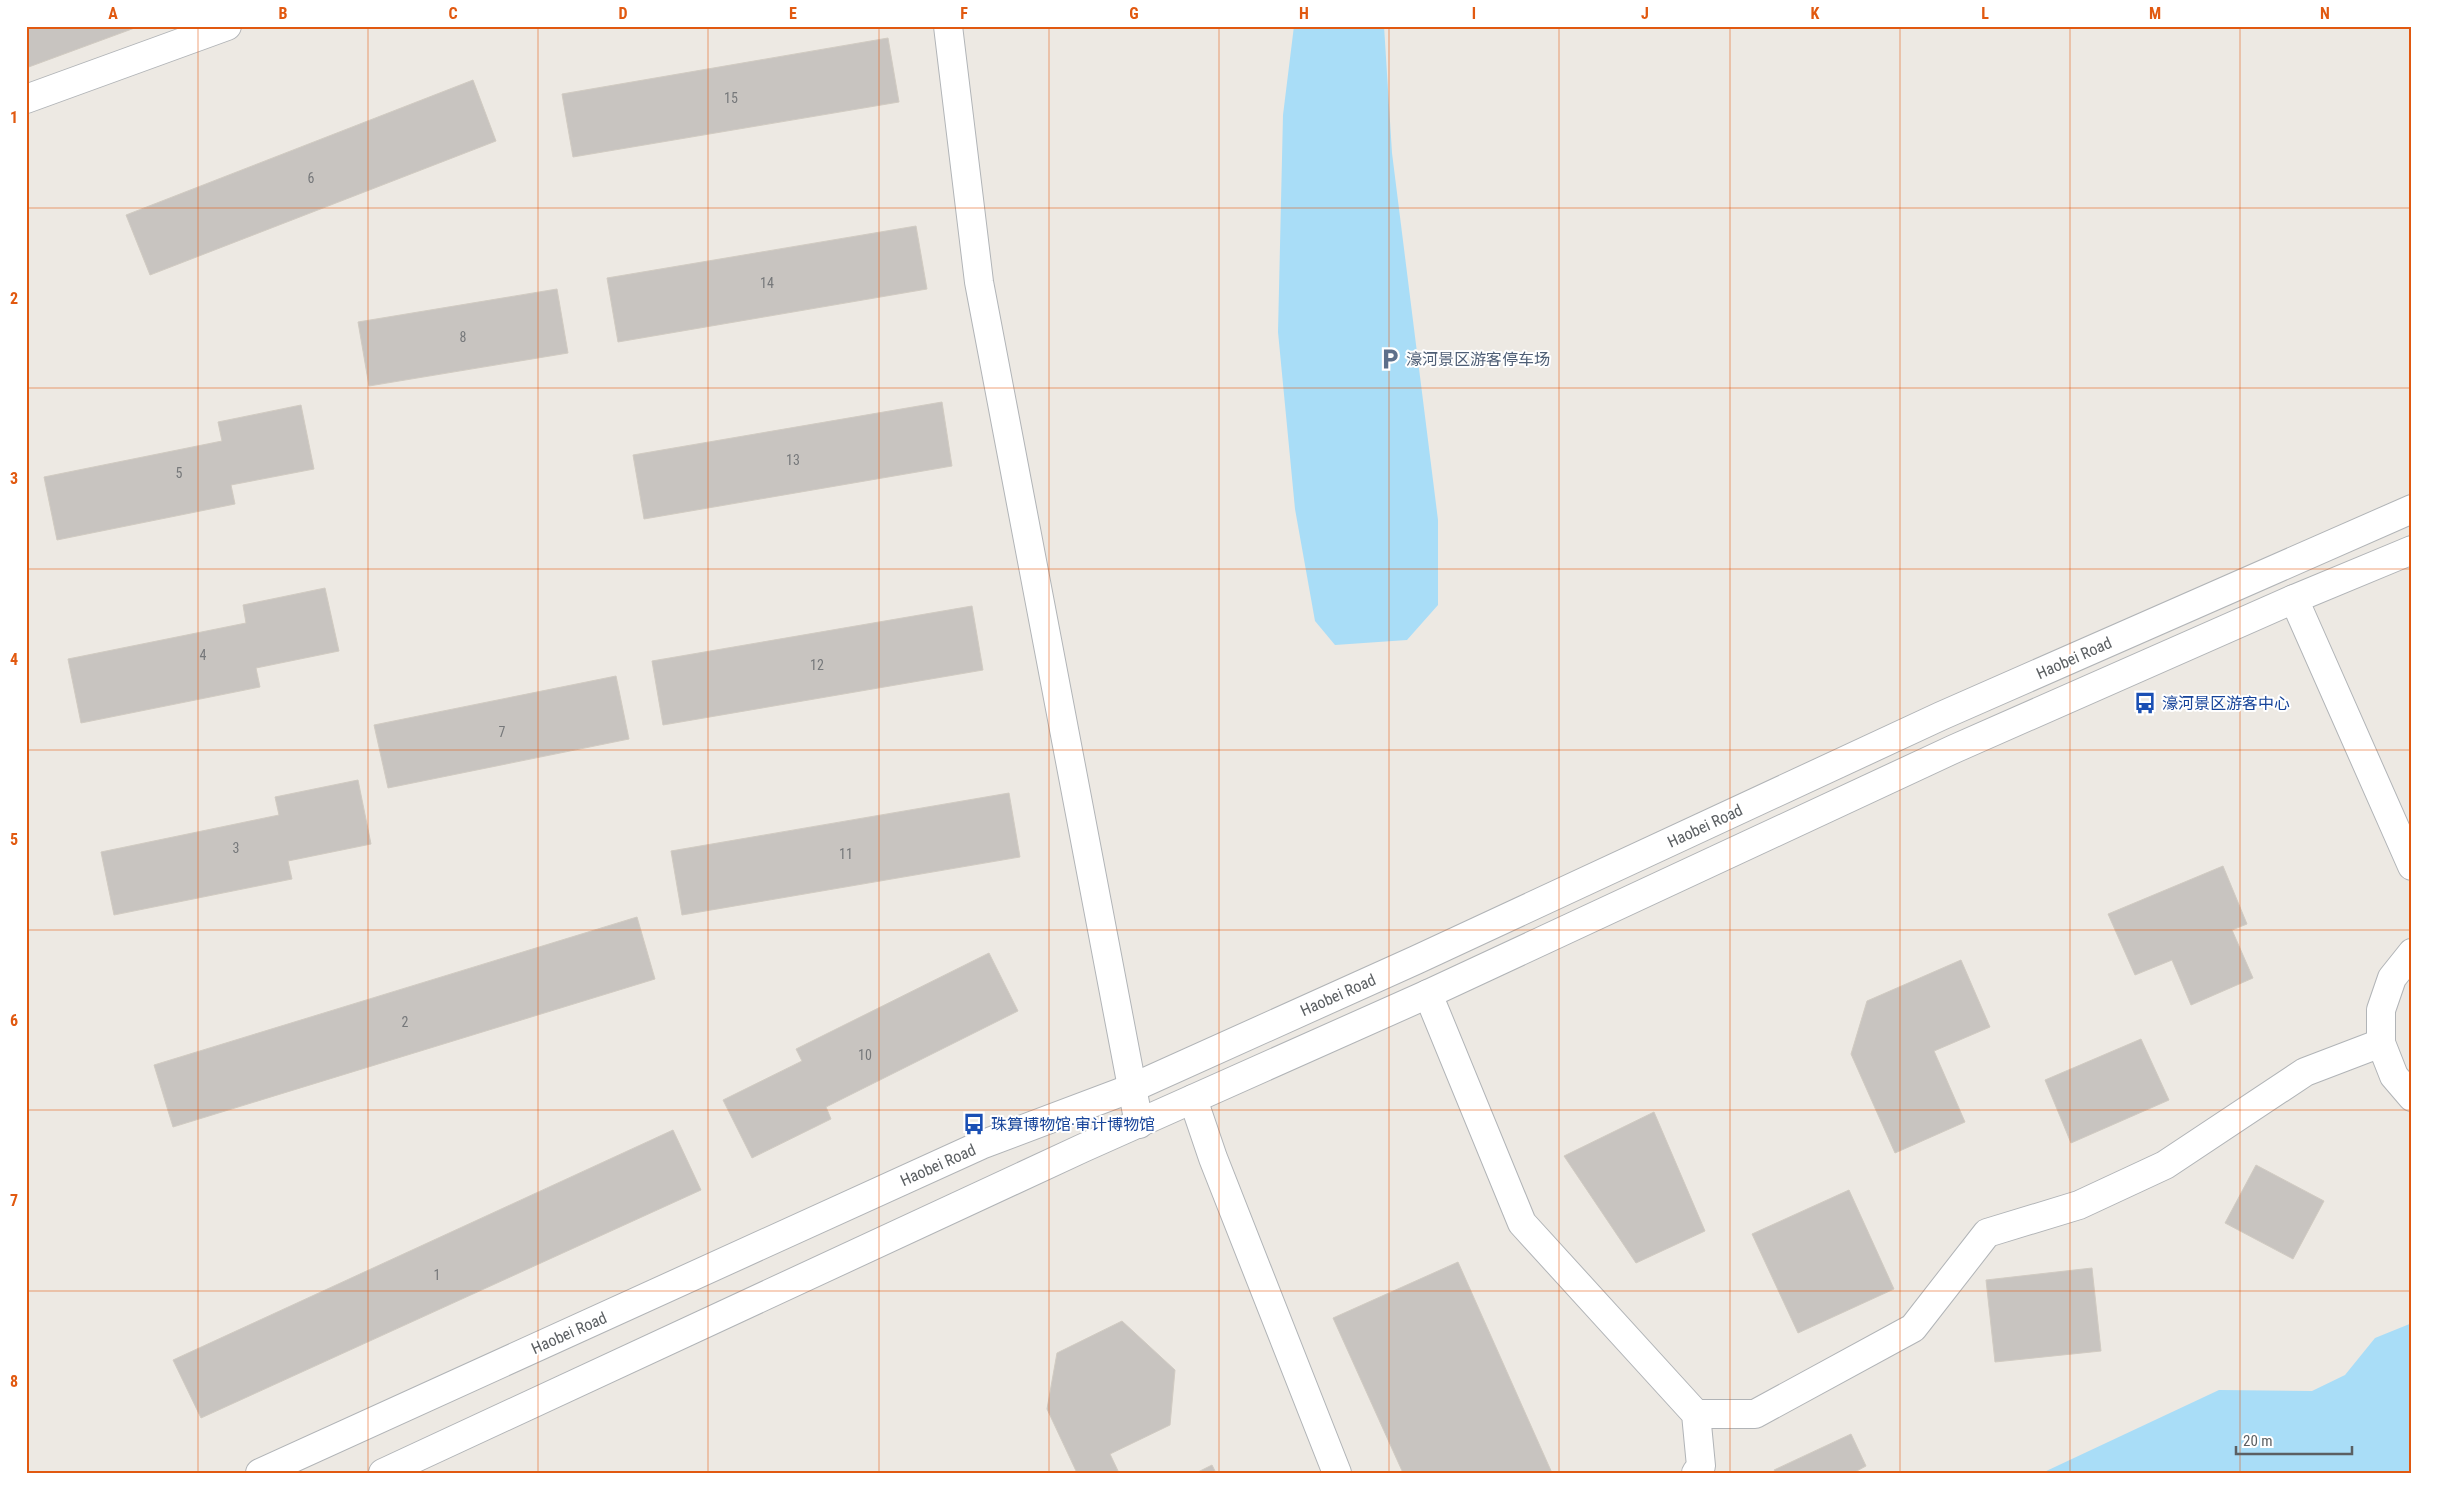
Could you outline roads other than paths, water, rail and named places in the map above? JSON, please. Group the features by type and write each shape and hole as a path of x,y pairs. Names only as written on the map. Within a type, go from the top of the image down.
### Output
{"street":[{"path":"26,99 227,26"},
{"path":"948,26 979,282 1139,1124"},
{"name":"Haobei Road","path":"260,1473 981,1146 1132,1088 1416,960 1941,716 2412,509"},
{"path":"384,1473 1193,1099 1428,994 1954,749 2294,599 2412,550"},
{"path":"2294,599 2412,866"},
{"path":"2412,953 2392,978 2381,1010 2381,1043 2394,1076 2412,1097"},
{"path":"1428,994 1522,1223 1696,1414 1701,1466 1696,1473"},
{"path":"1696,1414 1755,1414 1913,1328 1987,1233 2079,1205 2165,1165 2306,1072 2381,1043"},
{"path":"1193,1099 1213,1158 1338,1473"}],"water":[{"path":"1294,26 1384,26 1392,153 1438,520 1438,605 1407,640 1335,645 1315,621 1295,509 1278,332 1283,115"},
{"path":"2412,1323 2412,1473 2042,1473 2219,1390 2312,1391 2345,1375 2375,1338"}],"place":[{"name":"濠河景区游客停车场","path":"1390,359"},
{"name":"濠河景区游客中心","path":"2145,703"},
{"name":"珠算博物馆·审计博物馆","path":"974,1124"}]}
